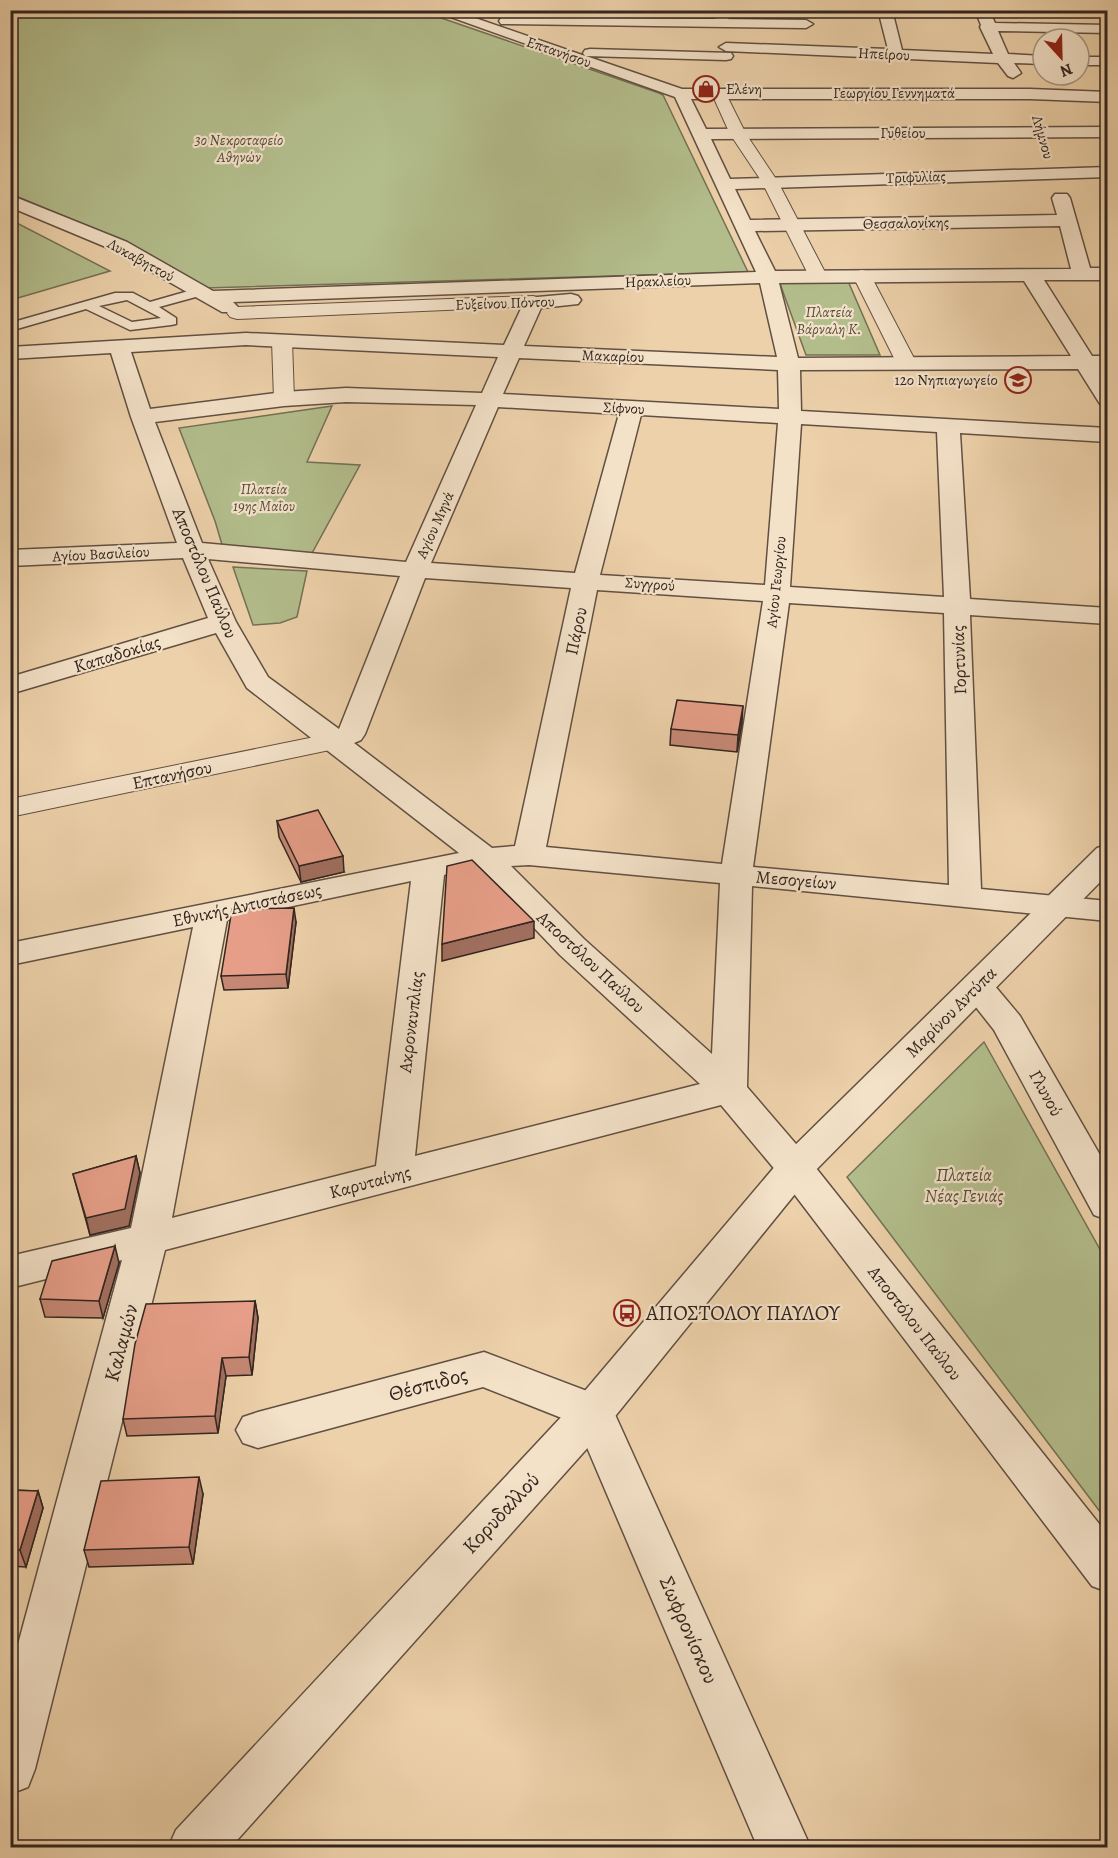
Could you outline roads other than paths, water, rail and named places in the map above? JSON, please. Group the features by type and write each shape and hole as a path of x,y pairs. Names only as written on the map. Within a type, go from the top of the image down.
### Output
{"street":[{"name":"Επτανήσου","path":"437,10 506,21 560,53 681,94"},
{"path":"885,10 896,54"},
{"name":"Λήμνου","path":"982,10 987,27 1003,59 1036,112 1082,274"},
{"path":"506,21 721,17 806,24"},
{"path":"721,17 726,51 725,94 738,134 770,182 818,276"},
{"path":"987,27 1107,28"},
{"name":"Ηπείρου","path":"560,53 726,51 896,54 1031,60"},
{"path":"1091,61 1107,62"},
{"name":"Γεωργίου Γεννηματά","path":"681,94 725,94 1036,112 1107,97"},
{"name":"Αγίου Γεωργίου","path":"681,94 770,285 789,363 790,418 777,592 736,875 729,1090"},
{"name":"Γυθείου","path":"699,134 738,134 1036,112 1107,132"},
{"name":"Τριφυλίας","path":"724,184 1107,172"},
{"name":"Λυκαβηττού","path":"10,200 120,246 237,313"},
{"name":"Θεσσαλονίκης","path":"744,226 1067,220"},
{"path":"1030,274 1107,399"},
{"name":"Ηρακλείου","path":"204,295 770,285 818,276 1107,274"},
{"path":"862,276 907,364"},
{"name":"Ευξείνου Πόντου","path":"237,313 533,302 770,285"},
{"name":"Αγίου Μηνά","path":"334,741 351,734 415,570 533,302"},
{"path":"237,313 250,321 246,339"},
{"name":"Μακαρίου","path":"10,352 133,340 246,339 789,363 1107,362"},
{"name":"Αποστόλου Παύλου","path":"133,340 142,417 192,550 223,622 257,682 484,858 572,947 729,1090 795,1168 1107,1570"},
{"path":"282,341 284,399"},
{"name":"Σίφνου","path":"142,417 284,399 358,395 427,396 1107,435"},
{"name":"Πάρου","path":"529,855 586,580 632,408"},
{"name":"Γορτυνίας","path":"948,426 957,605 966,895"},
{"name":"Συγγρού","path":"192,550 415,570 777,592 1107,616"},
{"name":"Αγίου Βασιλείου","path":"10,558 192,550"},
{"name":"Καπαδοκίας","path":"10,686 223,622"},
{"name":"Επτανήσου","path":"10,808 334,741"},
{"name":"Μεσογείων","path":"484,858 529,855 966,895 1107,911"},
{"name":"Μαρίνου Αντύπα","path":"795,1168 1107,855"},
{"name":"Εθνικής Αντιστάσεως","path":"10,954 484,858"},
{"name":"Ακροναυπλίας","path":"394,1175 429,868"},
{"name":"Καλαμών","path":"10,1769 148,1239 212,912"},
{"name":"Γλυνού","path":"976,987 1008,1024 1107,1205"},
{"name":"Καρυταίνης","path":"10,1272 148,1239 729,1090"},
{"name":"Κορυδαλλού","path":"194,1848 593,1412 795,1168"},
{"name":"Θέσπιδος","path":"258,1430 484,1369 593,1412"},
{"name":"Σωφρονίσκου","path":"593,1412 785,1848"}],"lane":[{"path":"149,306 204,295"},
{"path":"10,327 115,297 129,296 171,321 133,340 123,324 88,305"}],"place":[{"name":"Ελένη","path":"706,89"},
{"name":"12ο Νηπιαγωγείο","path":"1018,380"},
{"name":"ΑΠΟΣΤΟΛΟΥ ΠΑΥΛΟΥ","path":"627,1313"}],"park label":[{"name":"3ο Νεκροταφείο Αθηνών","path":"239,148"},
{"name":"Πλατεία Βάρναλη Κ.","path":"829,320"},
{"name":"Πλατεία 19ης Μαΐου","path":"264,498"},
{"name":"Πλατεία Νέας Γενιάς","path":"964,1185"}]}
